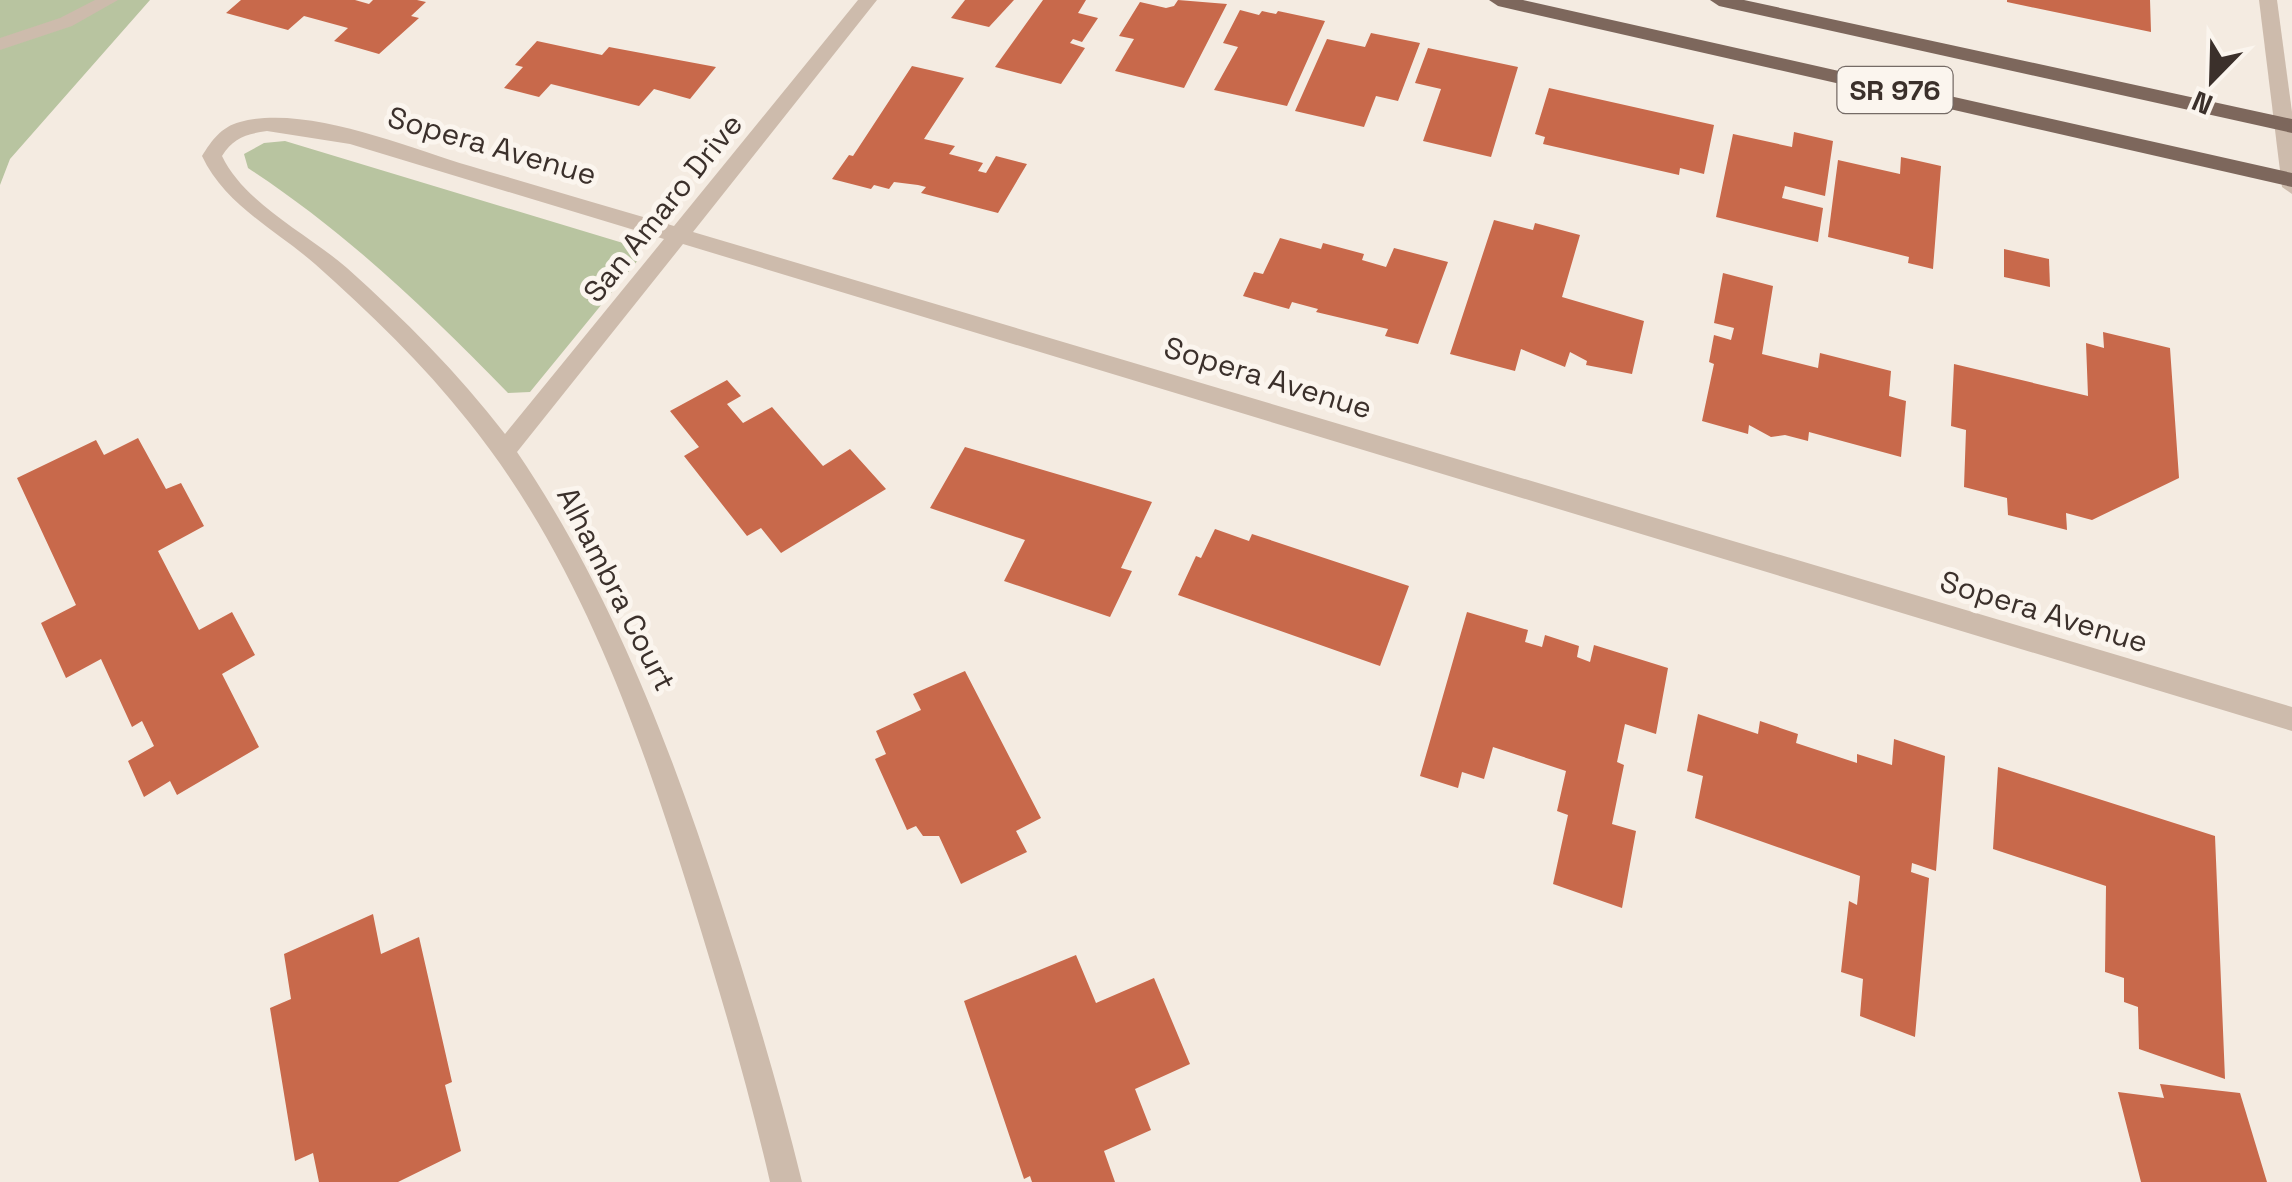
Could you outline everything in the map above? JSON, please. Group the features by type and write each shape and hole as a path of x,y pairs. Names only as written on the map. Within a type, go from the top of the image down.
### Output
{"main road":[{"name":"SR 976","path":"1498,0 2292,182"},
{"name":"SR 976","path":"1719,0 2287,125"}],"street":[{"path":"0,44 66,22 109,0"},
{"name":"San Amaro Drive","path":"504,452 868,0"},
{"path":"2268,0 2292,182"},
{"name":"Sopera Avenue","path":"224,137 253,126 316,130 680,235 2292,718"},
{"name":"Alhambra Court","path":"224,137 212,156 223,176 317,254 469,406 504,452 574,567 654,741 751,1044 786,1182"}],"green space":[{"path":"0,0 150,0 10,159 0,185"},
{"path":"285,141 623,243 638,260 530,392 508,393 384,273 319,218 248,168 244,154 264,143"}],"building":[{"path":"241,0 426,2 411,16 419,18 379,54 334,41 348,28 304,16 288,30 226,13"},
{"path":"965,0 1014,0 989,27 951,18"},
{"path":"1043,0 1086,0 1078,13 1098,18 1082,42 1073,39 1070,43 1085,48 1061,84 995,67"},
{"path":"1178,0 1227,4 1184,88 1115,71 1134,39 1119,36 1140,2 1166,8"},
{"path":"2150,0 2151,32 2007,2"},
{"path":"1240,10 1259,15 1262,11 1278,11 1325,21 1287,106 1214,90 1238,47 1223,43"},
{"path":"1371,33 1420,43 1398,101 1376,96 1364,127 1295,111 1327,39 1365,47"},
{"path":"537,41 602,55 609,47 716,67 690,99 654,89 639,106 551,84 539,97 504,88 523,67 515,65"},
{"path":"1428,48 1518,67 1491,157 1423,141 1441,89 1415,83"},
{"path":"912,66 964,78 924,139 955,146 949,154 983,163 978,171 986,173 996,156 1027,164 998,213 921,193 926,187 918,185 894,182 889,189 874,185 871,189 832,179 849,155 853,156"},
{"path":"1549,88 1714,125 1704,174 1680,168 1679,175 1543,144 1545,137 1535,134"},
{"path":"1794,132 1833,141 1825,196 1785,186 1782,198 1823,208 1818,242 1716,217 1733,134 1792,147"},
{"path":"1901,157 1941,166 1933,269 1908,263 1909,257 1828,237 1838,160 1900,174"},
{"path":"1494,220 1533,230 1535,223 1580,235 1562,297 1644,321 1632,374 1586,365 1587,361 1570,352 1565,367 1521,349 1515,371 1450,354"},
{"path":"1280,238 1321,249 1323,243 1364,254 1362,260 1386,267 1394,248 1448,262 1418,344 1385,336 1388,329 1316,312 1318,309 1292,302 1289,309 1243,296 1254,272 1263,274"},
{"path":"2004,249 2049,259 2050,287 2004,277"},
{"path":"1723,273 1773,286 1762,354 1818,368 1820,353 1891,371 1889,396 1906,401 1901,457 1809,432 1808,441 1785,435 1771,437 1749,425 1748,434 1702,421 1714,364 1709,362 1714,335 1731,340 1734,328 1714,323"},
{"path":"2103,332 2170,348 2179,478 2092,520 2066,513 2067,530 2008,515 2007,498 1964,487 1966,430 1951,426 1954,364 2088,396 2086,343 2104,348"},
{"path":"727,380 741,396 727,404 743,423 772,407 823,466 850,449 886,489 781,553 761,528 747,536 684,456 699,447 670,411"},
{"path":"138,438 166,489 181,483 204,526 158,551 199,630 232,612 255,655 222,674 259,747 177,795 170,781 144,797 128,761 154,746 142,721 132,727 101,659 66,678 41,623 76,605 17,478 96,440 104,455"},
{"path":"965,447 1152,502 1121,568 1132,571 1110,617 1004,581 1025,540 930,508"},
{"path":"1215,529 1249,541 1252,534 1409,586 1380,666 1178,595 1196,556 1201,558"},
{"path":"1467,612 1528,630 1525,642 1542,647 1545,635 1579,646 1577,657 1590,662 1594,645 1668,668 1656,734 1625,724 1617,762 1624,765 1612,824 1636,831 1622,908 1553,884 1568,815 1557,811 1566,771 1493,747 1484,779 1462,772 1458,788 1420,776"},
{"path":"965,671 1041,818 1016,831 1027,852 961,884 939,836 923,836 916,826 907,830 875,759 886,754 876,731 921,710 913,694"},
{"path":"1698,714 1758,734 1760,721 1798,734 1796,743 1857,763 1857,754 1892,765 1894,739 1945,756 1936,871 1912,863 1911,872 1929,878 1915,1037 1860,1016 1863,979 1841,972 1849,901 1857,905 1860,876 1695,818 1703,776 1687,771"},
{"path":"1998,767 2215,836 2225,1079 2139,1049 2138,1007 2124,1002 2124,978 2105,972 2106,886 1993,849"},
{"path":"373,914 381,954 419,937 452,1082 445,1085 461,1151 398,1182 319,1182 313,1153 295,1161 270,1008 291,999 284,954"},
{"path":"1076,955 1096,1003 1154,978 1190,1064 1135,1089 1151,1130 1104,1151 1115,1182 1032,1182 1030,1176 1024,1179 964,1001"},
{"path":"2160,1084 2240,1093 2267,1182 2141,1182 2118,1092 2164,1098"}]}
